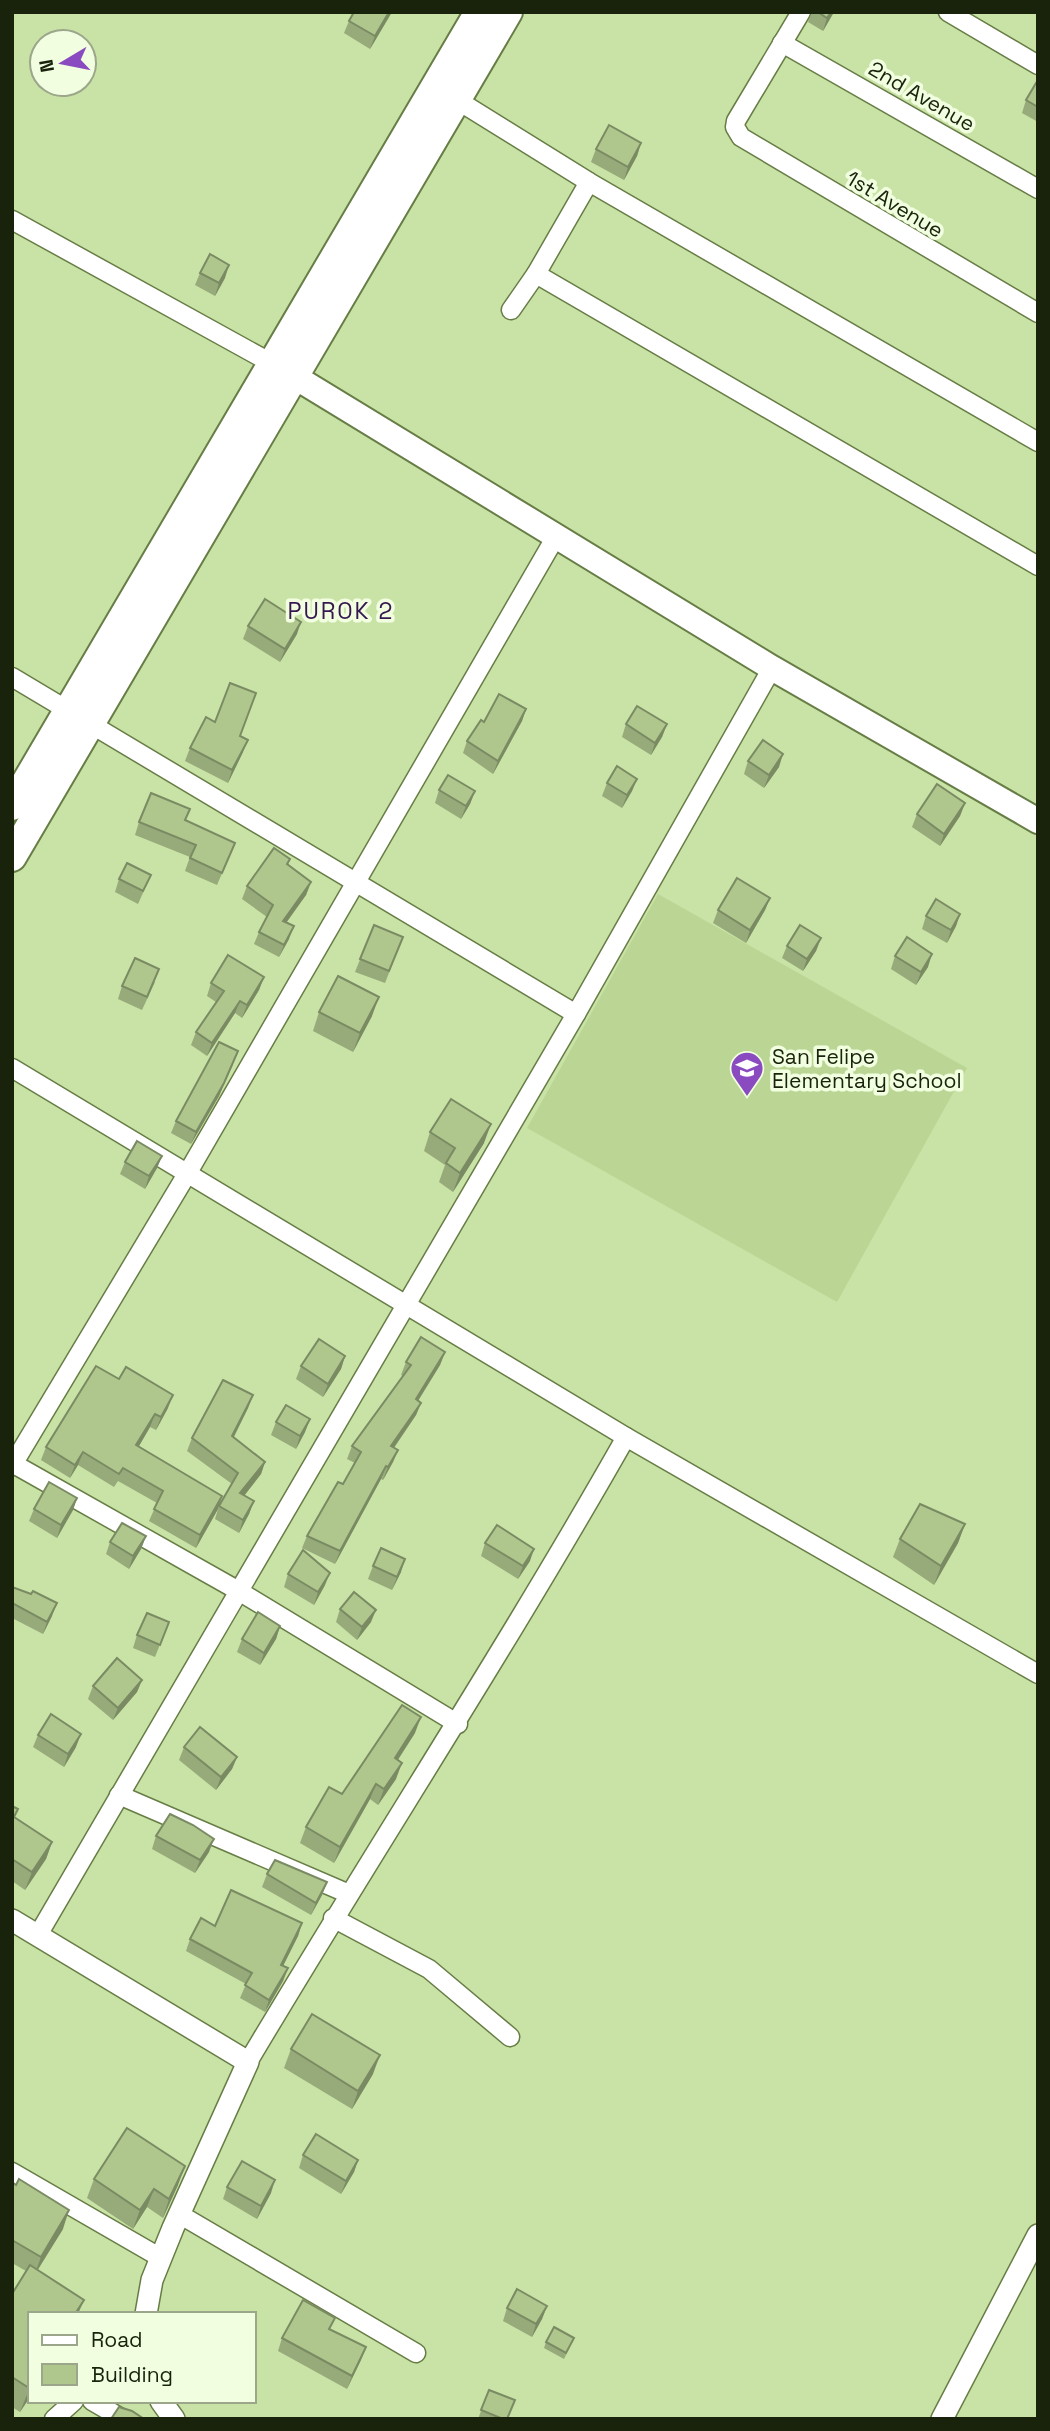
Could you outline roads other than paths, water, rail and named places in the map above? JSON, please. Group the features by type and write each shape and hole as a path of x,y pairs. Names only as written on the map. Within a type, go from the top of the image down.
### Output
{"highway":[{"path":"12,856 81,717 284,370 479,12"},
{"path":"284,370 457,100 508,12"},
{"path":"12,806 81,717"}],"main road":[{"path":"284,370 555,538 772,668 1038,821"}],"street":[{"path":"782,43 801,12"},
{"path":"948,12 1038,65"},
{"name":"1st Avenue","path":"782,43 735,127 740,137 1038,313"},
{"name":"2nd Avenue","path":"782,43 1038,189"},
{"path":"457,100 589,182 1038,442"},
{"path":"511,310 536,274 589,182"},
{"path":"12,220 284,370"},
{"path":"536,274 1038,566"},
{"path":"458,1724 237,1590 13,1464 187,1174 555,538"},
{"path":"38,1935 237,1590 576,1014 772,668"},
{"path":"12,677 576,1014"},
{"path":"12,1068 406,1302 625,1437 1038,1674"},
{"path":"144,2311 179,2214 248,2062 333,1918 458,1724 625,1437"},
{"path":"119,1795 349,1894"},
{"path":"333,1918 429,1969 510,2037"},
{"path":"12,1920 248,2062"},
{"path":"12,2172 161,2258"},
{"path":"179,2214 416,2353"},
{"path":"942,2419 1038,2235"},
{"path":"54,2419 72,2403"},
{"path":"96,2403 123,2419"},
{"path":"162,2403 174,2419"}],"place":[{"name":"San Felipe Elementary School","path":"747,1098"}],"district":[{"name":"PUROK 2","path":"341,611"}]}
